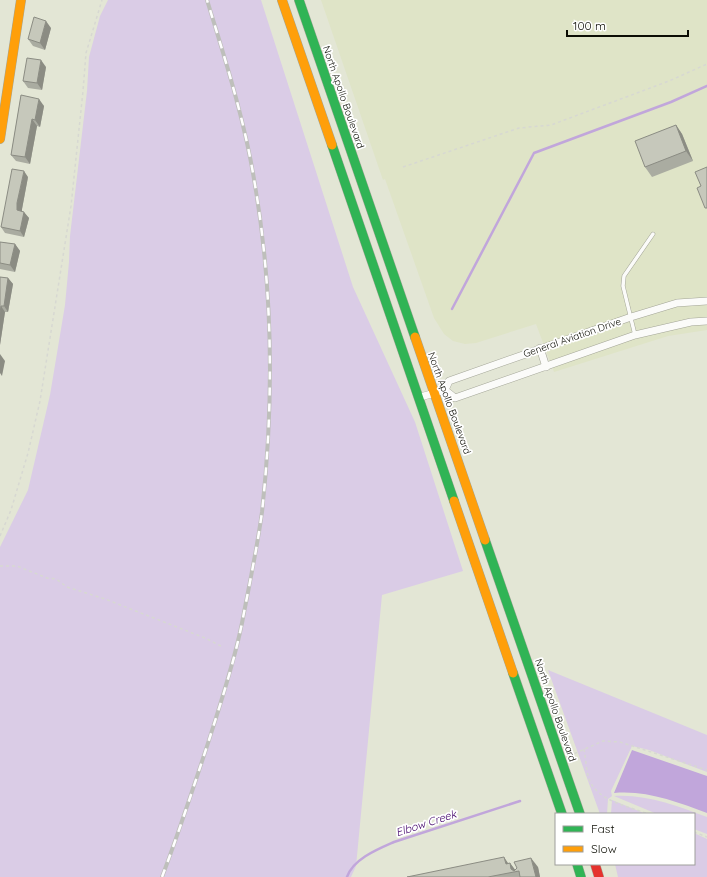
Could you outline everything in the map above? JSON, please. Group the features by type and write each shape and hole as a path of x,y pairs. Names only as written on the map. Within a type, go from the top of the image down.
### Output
{"street":[{"path":"0,139 3,97 21,0"},
{"path":"282,0 420,397 562,813"},
{"name":"North Apollo Boulevard","path":"299,0 580,813"},
{"name":"General Aviation Drive","path":"445,390 449,381 540,348 677,303 707,300"},
{"name":"General Aviation Drive","path":"445,390 455,398 636,335 691,322 707,321"},
{"path":"540,348 546,367"},
{"name":"General Aviation Drive","path":"420,397 445,390"},
{"path":"577,865 581,877"},
{"path":"595,865 599,877"}],"lane":[{"path":"636,335 623,286 624,276 653,234"}],"path":[{"path":"0,536 11,510 26,460 40,401 71,206 86,53 102,0"},
{"path":"403,167 520,128 551,125 669,81 707,64"},
{"path":"0,566 17,566 47,578 56,579 67,587 105,599 206,638 223,647"},
{"path":"562,760 584,748 603,742 620,742 707,770"},
{"path":"584,748 589,779 595,791 604,797 645,813"},
{"path":"695,832 707,837"}],"shaded area":[{"path":"108,0 261,0 353,287 415,422 463,571 382,595 356,866 351,877 0,877 0,547 28,490 50,395 65,305 70,236 87,91 89,57 100,16"},
{"path":"321,0 707,0 707,330 668,336 554,372 536,324 476,343 465,344 453,341 444,334 434,318 385,179 383,180"},
{"path":"548,670 707,735 707,772 649,750 632,746 611,791 612,796 608,799 607,813 600,813"},
{"path":"632,750 707,776 707,813 673,801 650,795 638,793 614,793"},
{"path":"614,796 650,799 673,805 707,817 707,834 695,829 695,813 655,813"},
{"path":"612,800 644,813 611,813"},
{"path":"695,833 707,839 707,877 618,877 615,865 695,865"}],"building":[{"path":"34,17 46,21 40,43 28,39"},
{"path":"27,58 41,60 37,83 23,81"},
{"path":"21,95 39,99 35,120 32,119 25,157 11,155"},
{"path":"676,125 686,151 645,167 635,141"},
{"path":"707,167 707,208 705,208 697,188 701,186 695,172"},
{"path":"12,169 24,171 17,203 17,210 24,212 20,231 1,227"},
{"path":"0,242 15,244 10,265 0,263"},
{"path":"0,277 8,278 4,306 1,306 0,313"},
{"path":"504,857 506,864 510,863 511,869 514,871 517,868 514,862 531,858 536,877 520,877 519,871 488,877 407,877"}],"waterway":[{"path":"452,309 534,153 671,102 707,86"},
{"name":"Elbow Creek","path":"347,877 350,871 360,860 374,851 394,842 520,801"}],"railway":[{"path":"162,877 209,740 239,638 262,512 266,471 270,387 270,345 265,262 260,220 245,134 234,89 207,0"}],"traffic: fast":[{"path":"299,0 415,337"},
{"path":"332,145 454,501"},
{"path":"485,540 580,813"},
{"path":"513,673 562,813"},
{"path":"577,865 581,877"}],"traffic: slow":[{"path":"0,139 21,0"},
{"path":"282,0 332,145"},
{"path":"415,337 485,540"},
{"path":"454,501 513,673"}],"traffic: jam":[{"path":"595,865 599,877"}]}
